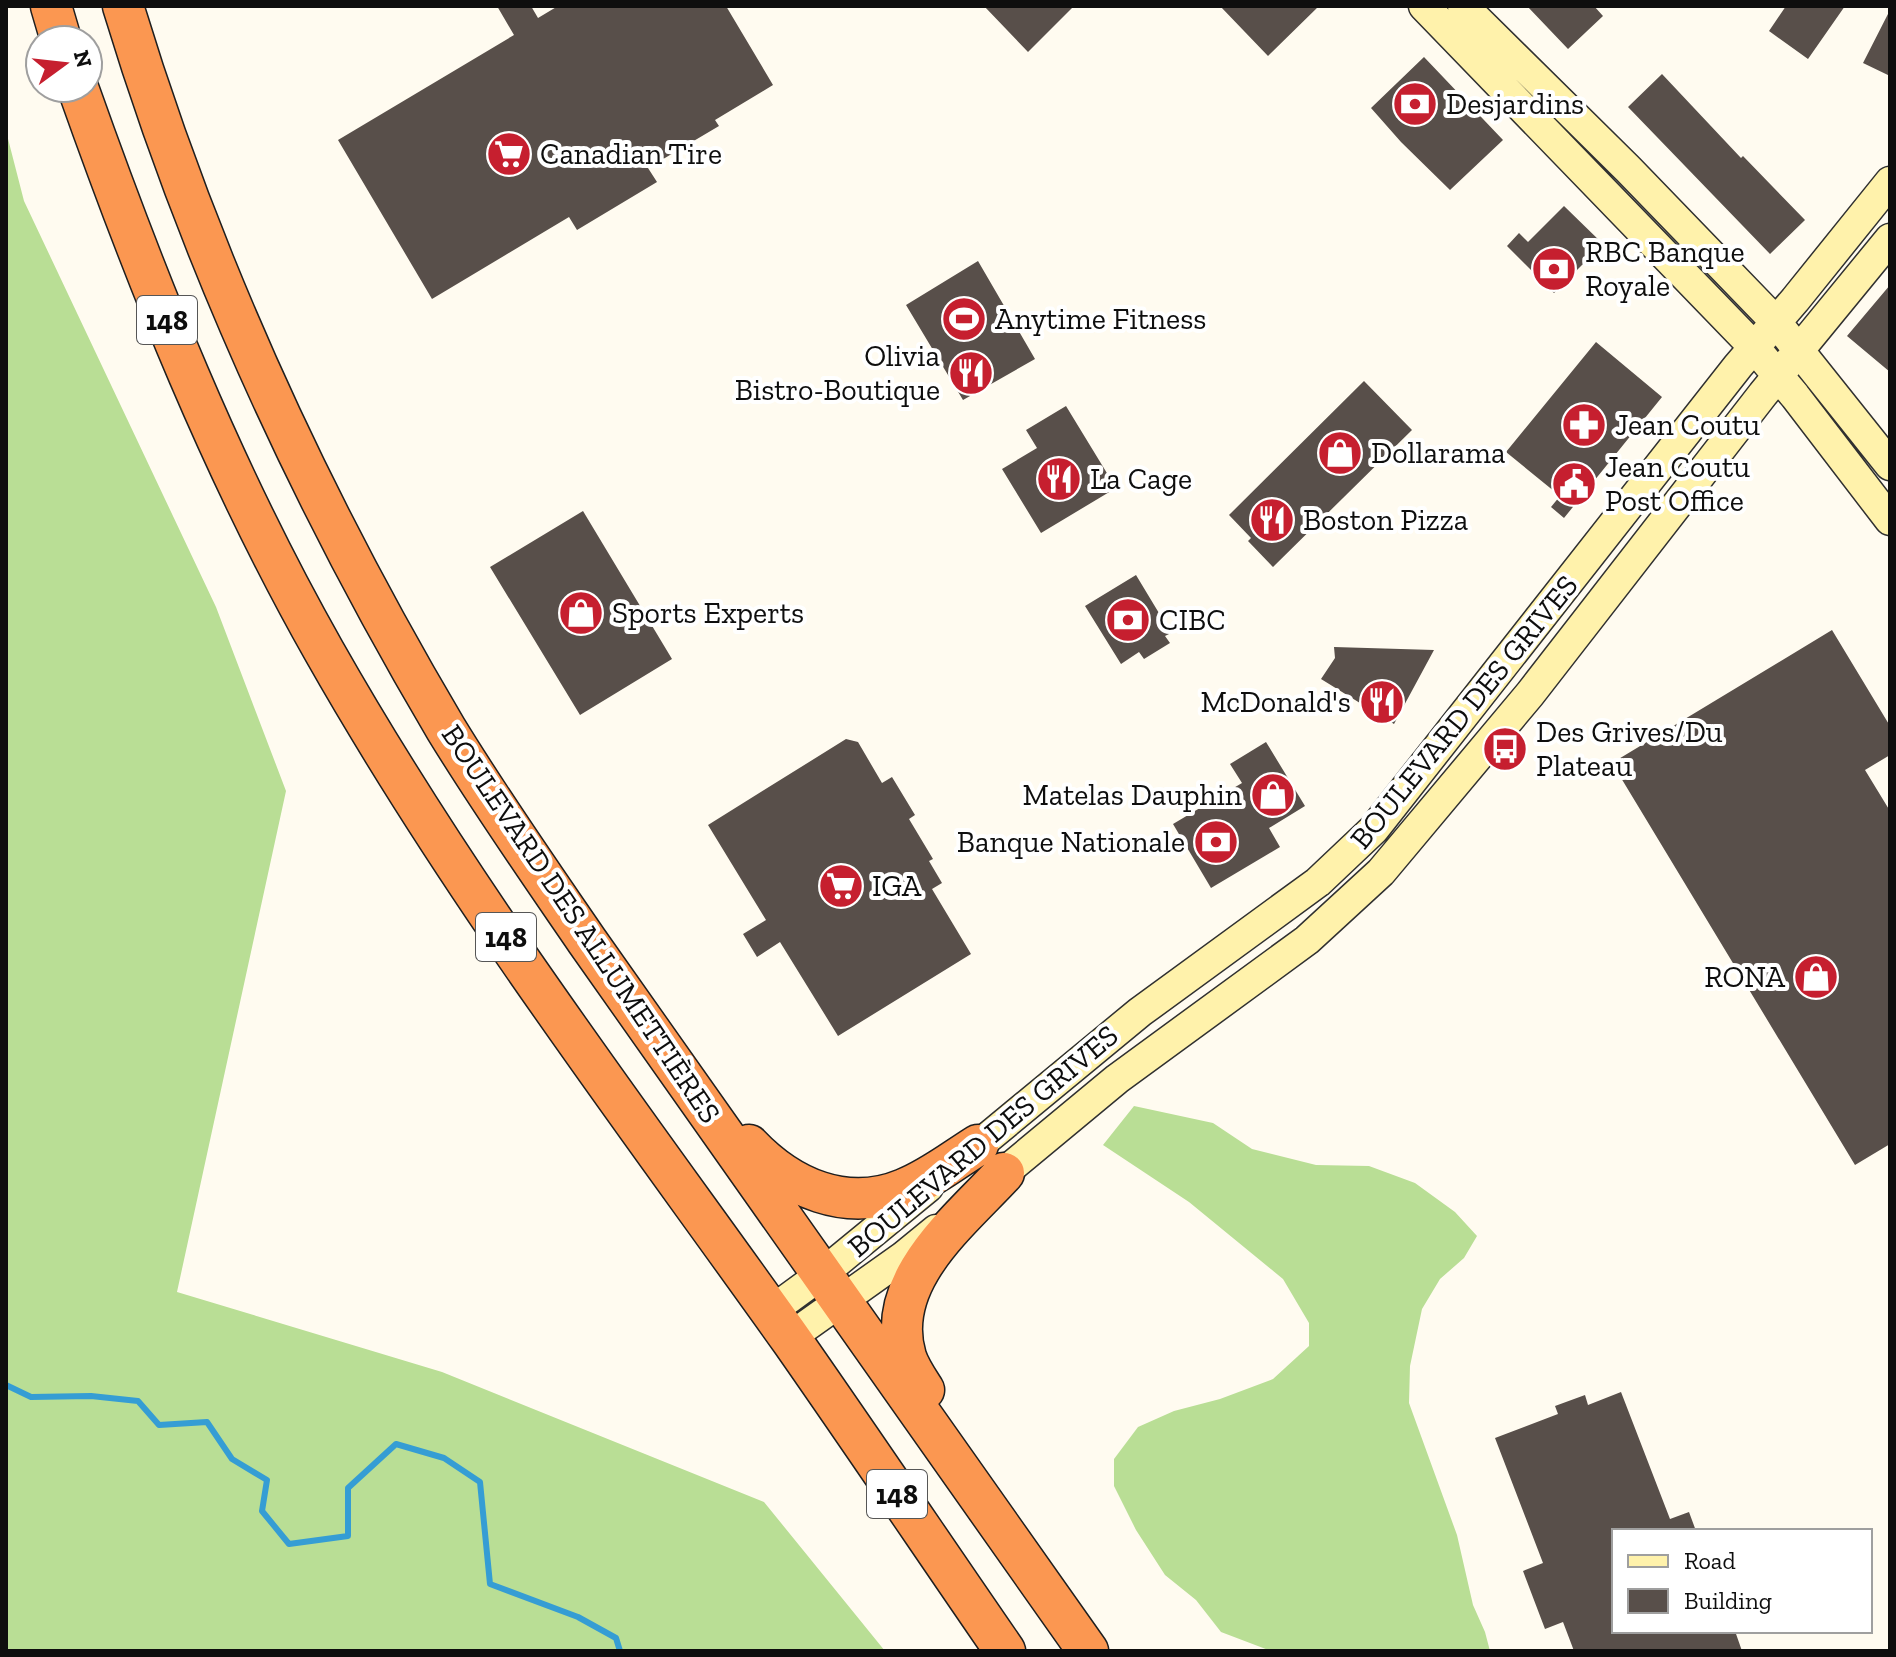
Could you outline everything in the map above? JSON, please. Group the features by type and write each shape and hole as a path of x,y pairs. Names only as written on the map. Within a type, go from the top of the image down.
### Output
{"highway":[{"name":"BOULEVARD DES ALLUMETTIÈRES","path":"123,6 151,98 224,290 261,377 347,553 447,729 513,834 1088,1651"},
{"name":"148","path":"84,104 133,240 268,547 385,754 608,1086 779,1325 1005,1651"},
{"path":"689,1082 777,1171 820,1194 863,1200 880,1197 991,1159"},
{"path":"991,1159 923,1263 905,1301 902,1321 903,1339 911,1368 995,1515"}],"street":[{"path":"1424,6 1754,347 1890,520"},
{"path":"1463,6 1628,169 1776,322 1890,465"},
{"name":"BOULEVARD DES GRIVES","path":"779,1325 832,1288 991,1159 1140,1012 1286,907 1359,844 1754,347 1890,182"},
{"name":"BOULEVARD DES GRIVES","path":"991,1159 1117,1079 1307,940 1381,872 1530,694 1778,375 1890,239"}],"green space":[{"path":"6,131 24,201 216,607 286,791 177,1292 442,1372 764,1502 885,1651 6,1651"},
{"path":"1134,1106 1213,1123 1252,1149 1316,1165 1369,1166 1415,1183 1455,1212 1477,1236 1464,1258 1440,1279 1422,1309 1410,1366 1409,1403 1457,1535 1473,1605 1490,1651 1271,1651 1221,1632 1196,1600 1165,1575 1136,1530 1114,1486 1114,1459 1138,1427 1174,1411 1220,1399 1273,1379 1309,1346 1309,1323 1283,1279 1189,1202 1103,1145"}],"building":[{"name":"Canadian Tire","path":"497,6 531,6 538,18 558,6 726,6 773,85 715,120 719,126 648,168 657,182 577,230 569,217 432,299 338,140 514,35"},
{"path":"984,6 1074,6 1028,52"},
{"path":"1220,6 1319,6 1268,56"},
{"path":"1527,6 1594,6 1603,16 1568,49"},
{"path":"1786,6 1845,6 1808,59 1769,31"},
{"path":"1890,10 1890,76 1863,63"},
{"path":"1424,57 1503,140 1450,190 1371,108"},
{"path":"1662,74 1805,220 1770,254 1628,107"},
{"name":"RBC Banque Royale","path":"1564,206 1603,244 1554,293 1507,246 1519,233 1528,242"},
{"name":"Anytime Fitness","path":"978,261 1035,359 963,400 906,305"},
{"path":"1890,285 1890,372 1847,336"},
{"name":"Jean Coutu","path":"1596,342 1662,397 1564,518 1551,507 1560,496 1506,452"},
{"name":"Dollarama","path":"1364,381 1412,430 1273,567 1229,515"},
{"name":"La Cage","path":"1066,406 1116,488 1041,533 1002,469 1037,448 1026,430"},
{"name":"Sports Experts","path":"583,511 672,659 580,715 490,567"},
{"name":"CIBC","path":"1136,575 1171,633 1165,636 1170,643 1144,659 1139,652 1121,664 1085,606"},
{"name":"RONA","path":"1832,630 1890,726 1890,755 1865,770 1890,811 1890,1144 1855,1165 1612,763"},
{"name":"McDonald's","path":"1334,647 1434,650 1394,724 1321,679 1335,658"},
{"name":"IGA","path":"846,739 858,742 882,783 892,777 915,815 909,819 933,859 929,861 942,883 932,889 971,954 838,1036 780,942 757,957 743,934 766,920 708,825"},
{"path":"1266,742 1305,806 1269,828 1280,847 1211,888 1173,824 1242,783 1230,764"},
{"path":"1621,1392 1670,1519 1689,1512 1695,1529 1612,1529 1612,1633 1736,1633 1742,1651 1574,1651 1563,1622 1545,1629 1523,1571 1543,1563 1495,1438 1558,1414 1555,1406 1585,1395 1588,1405"}],"waterway":[{"path":"6,1385 31,1397 91,1396 138,1401 159,1425 207,1422 232,1459 267,1480 262,1511 289,1544 348,1536 348,1488 396,1444 444,1458 480,1482 490,1584 578,1617 616,1638 620,1651"}],"place":[{"name":"Desjardins","path":"1415,104"},
{"name":"Canadian Tire","path":"509,154"},
{"name":"RBC Banque Royale","path":"1554,269"},
{"name":"Anytime Fitness","path":"964,319"},
{"name":"Olivia Bistro-Boutique","path":"971,373"},
{"name":"Jean Coutu","path":"1584,425"},
{"name":"Dollarama","path":"1340,453"},
{"name":"La Cage","path":"1059,479"},
{"name":"Jean Coutu Post Office","path":"1574,484"},
{"name":"Boston Pizza","path":"1272,520"},
{"name":"Sports Experts","path":"581,613"},
{"name":"CIBC","path":"1128,620"},
{"name":"McDonald's","path":"1382,702"},
{"name":"Des Grives/Du Plateau","path":"1505,749"},
{"name":"Matelas Dauphin","path":"1273,795"},
{"name":"Banque Nationale","path":"1216,842"},
{"name":"IGA","path":"841,886"},
{"name":"RONA","path":"1816,977"}]}
